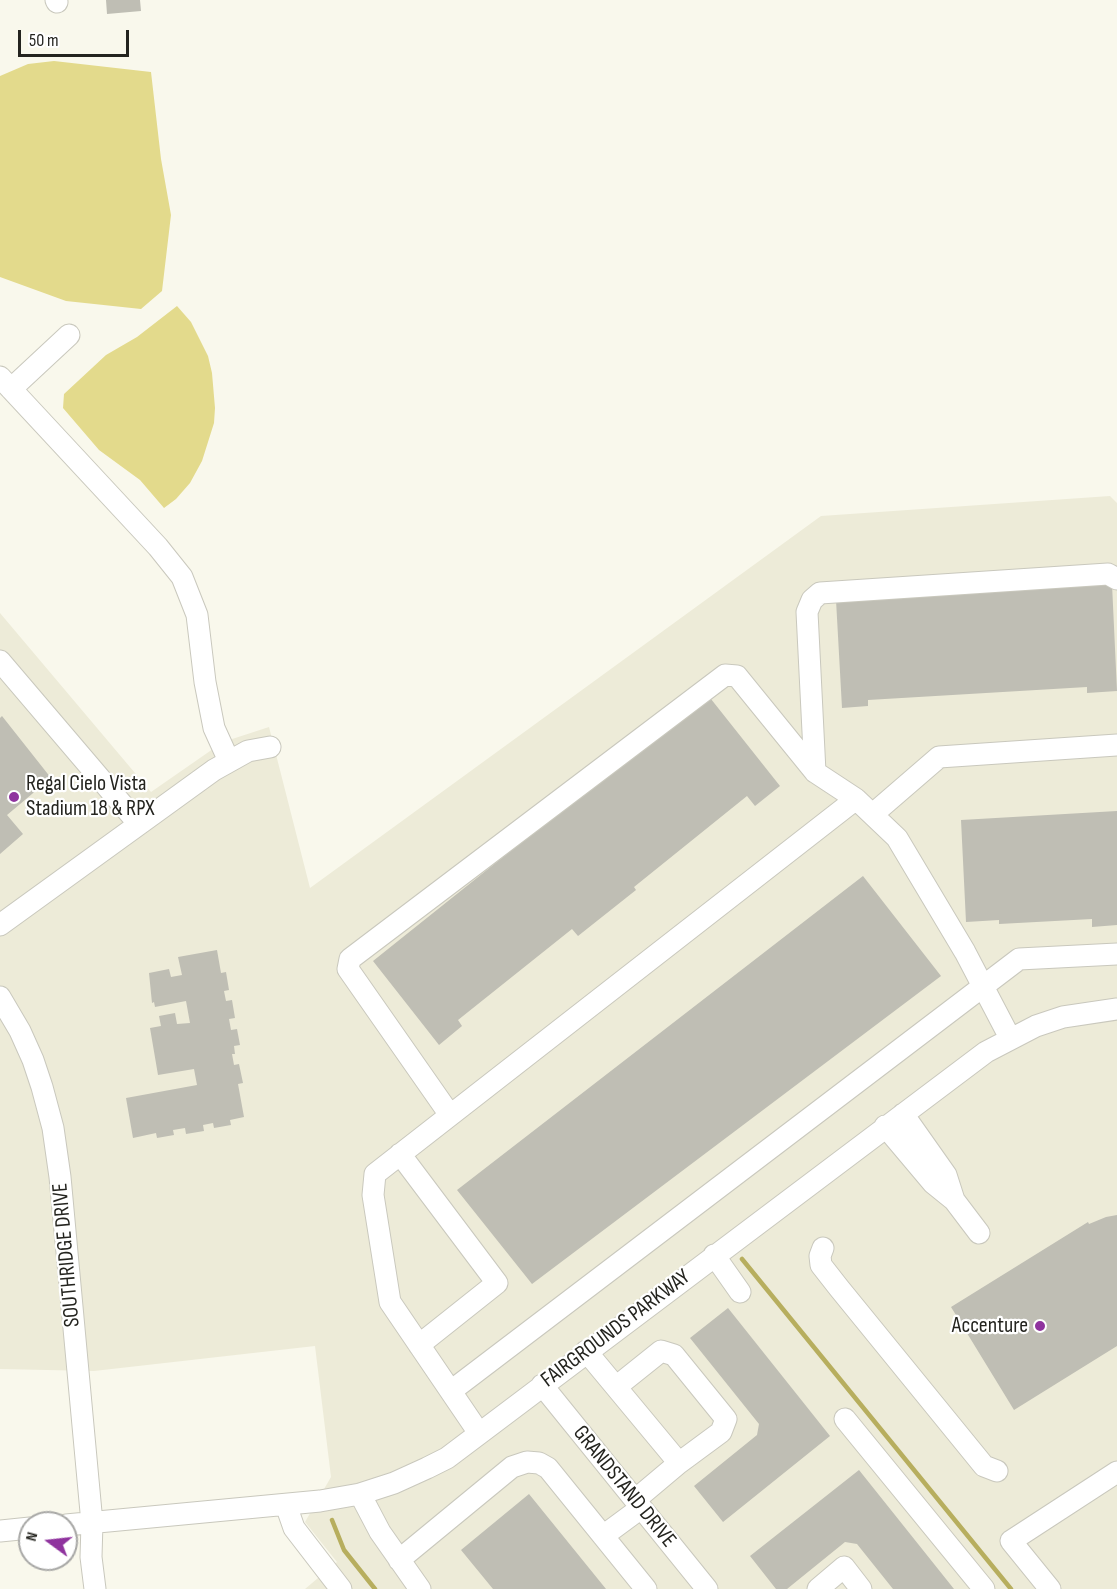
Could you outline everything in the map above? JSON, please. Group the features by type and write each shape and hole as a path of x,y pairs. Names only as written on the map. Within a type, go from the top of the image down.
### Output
{"street":[{"path":"69,335 5,383 158,547 182,577 197,615 204,682 214,728 229,760"},
{"path":"815,772 807,612 812,600 820,593 1108,574 1117,579"},
{"path":"0,661 138,823"},
{"path":"450,1115 348,969 350,959 725,675 737,676 815,772 856,799 897,838 984,987 1010,1038"},
{"path":"873,814 939,757 1117,745"},
{"path":"0,925 138,823 229,760 248,751 270,747"},
{"path":"479,1433 390,1302 373,1195 375,1174 856,799"},
{"path":"451,1391 1019,959 1117,954"},
{"name":"SOUTHRIDGE DRIVE","path":"0,997 20,1031 33,1060 53,1128 60,1177 92,1523 91,1557 95,1589"},
{"name":"FAIRGROUNDS PARKWAY","path":"78,1524 286,1505 360,1494 394,1483 427,1468 447,1458 586,1351 986,1052 1036,1026 1063,1017 1117,1009"},
{"path":"903,1113 946,1175 954,1200"},
{"path":"885,1126 933,1183 954,1200 979,1233"},
{"path":"400,1154 497,1283 419,1345"},
{"path":"824,1248 820,1256 821,1265 984,1466 997,1471"},
{"path":"714,1255 740,1292"},
{"path":"586,1351 679,1463"},
{"path":"603,1536 679,1463 721,1432 726,1419 674,1355 661,1352 616,1387"},
{"name":"GRANDSTAND DRIVE","path":"542,1385 707,1589"},
{"path":"845,1419 984,1589"},
{"path":"399,1560 512,1467 527,1462 539,1463 548,1468 646,1589"},
{"path":"1050,1589 1011,1541 1117,1472"},
{"path":"360,1494 380,1532 420,1589"},
{"path":"286,1505 294,1528 339,1588"},
{"path":"0,1531 18,1529"},
{"path":"818,1589 844,1567 861,1589"}],"shaded area":[{"path":"54,61 151,72 161,159 171,215 162,291 141,309 66,301 0,277 0,76 28,64"},
{"path":"177,306 191,322 208,356 215,408 214,423 202,461 190,483 176,499 164,508 140,480 99,450 63,408 64,394 106,355 137,337"},
{"path":"1110,496 1117,503 1117,1589 305,1589 337,1562 305,1522 331,1477 315,1346 94,1371 0,1369 0,613 151,792 223,742 269,727 310,888 821,516"}],"building":[{"path":"106,0 140,0 141,11 107,14"},
{"path":"1112,584 1117,691 1087,693 1087,687 868,700 868,706 842,708 836,600"},
{"path":"707,694 780,786 755,806 747,796 634,887 636,890 578,936 572,929 458,1020 462,1026 439,1045 373,961"},
{"name":"Regal Cielo Vista Stadium 18 & RPX","path":"2,716 51,778 7,815 23,834 0,854 0,718"},
{"path":"1117,811 1117,925 1092,927 1092,919 999,924 999,920 966,922 961,820"},
{"path":"863,876 941,976 532,1284 457,1190"},
{"path":"217,950 221,973 226,972 229,990 224,991 226,1001 232,1000 235,1018 229,1019 231,1030 237,1029 240,1045 234,1046 235,1054 232,1054 234,1065 239,1064 243,1083 238,1084 244,1117 230,1120 231,1125 214,1128 213,1123 203,1125 204,1131 186,1134 185,1128 173,1130 174,1135 157,1138 156,1133 133,1138 126,1098 197,1085 194,1069 158,1075 150,1028 161,1026 159,1016 175,1013 177,1024 190,1023 186,1001 155,1007 154,1002 152,1003 149,973 169,969 171,977 182,975 178,957"},
{"name":"Accenture","path":"1117,1215 1117,1346 1014,1410 951,1307 1088,1222 1089,1224"},
{"path":"728,1308 830,1436 723,1522 694,1486 757,1435 759,1424 690,1338"},
{"path":"859,1470 954,1589 893,1589 857,1544 845,1542 787,1589 776,1589 750,1556"},
{"path":"529,1494 606,1589 493,1589 461,1550"}],"waterway":[{"path":"742,1259 1011,1589"},
{"path":"332,1520 344,1550 375,1589"}],"place":[{"name":"Regal Cielo Vista Stadium 18 & RPX","path":"14,797"},
{"name":"Accenture","path":"1040,1326"}]}
